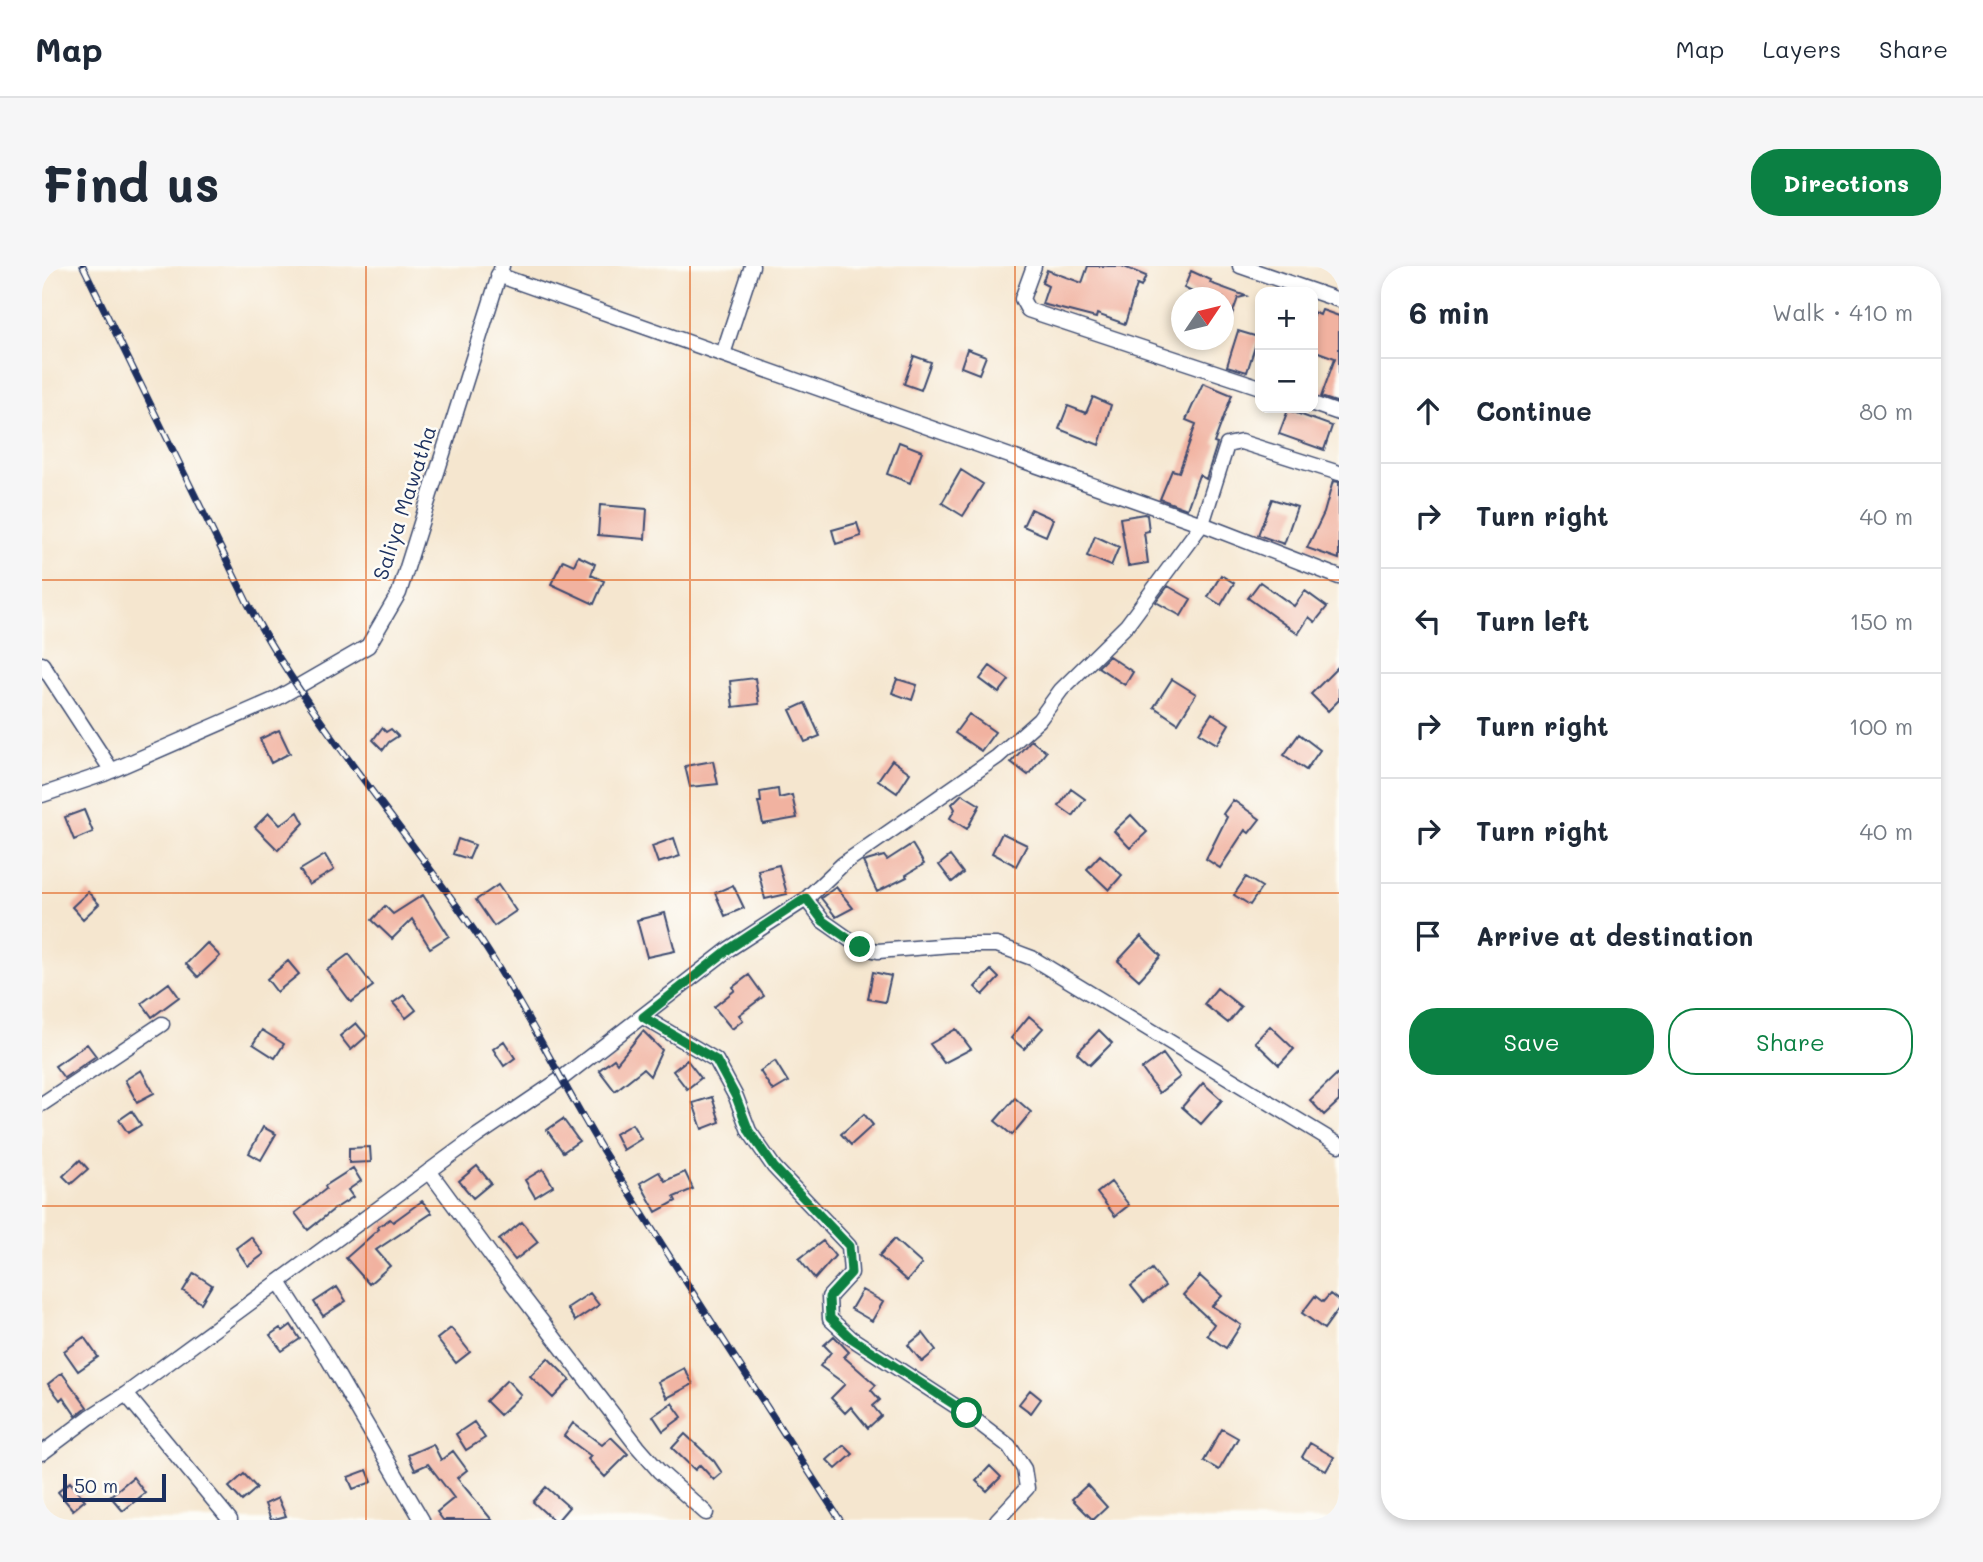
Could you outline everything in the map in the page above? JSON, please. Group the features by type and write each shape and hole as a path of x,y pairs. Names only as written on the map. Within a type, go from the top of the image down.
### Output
{"street":[{"path":"723,354 752,266"},
{"path":"1034,266 1022,299 1028,310 1255,385"},
{"path":"1240,266 1339,300"},
{"path":"500,271 723,354 1202,524 1339,577"},
{"name":"Saliya Mawatha","path":"42,795 112,771 276,699 368,646 399,593 500,271"},
{"path":"1318,406 1339,413"},
{"path":"42,1453 429,1171 561,1079 729,949 806,898 843,864 997,757 1038,720 1061,690 1127,625 1202,524 1227,445 1241,442 1339,473"},
{"path":"42,664 112,771"},
{"path":"806,898 823,921 860,947 878,951 952,945 997,945 1032,958 1339,1145"},
{"path":"643,1017 716,1060 736,1097 749,1131 774,1167 849,1246 851,1273 829,1297 830,1318 851,1338 967,1413 1009,1446 1024,1469 1027,1488 998,1520"},
{"path":"42,1104 162,1024"},
{"path":"429,1171 638,1447 659,1471 706,1513"},
{"path":"279,1282 324,1352 422,1520"},
{"path":"126,1394 230,1520"}],"building":[{"path":"1088,266 1122,266 1146,276 1141,287 1137,285 1125,324 1097,314 1096,318 1042,304 1048,286 1042,283 1047,270 1082,283"},
{"path":"1191,271 1221,287 1184,287"},
{"path":"1234,292 1246,296 1238,298 1234,309"},
{"path":"1322,310 1339,316 1339,403 1321,397 1335,358 1318,352 1318,314"},
{"path":"1238,331 1255,336 1255,347 1247,372 1227,366"},
{"path":"967,349 986,356 979,374 961,367"},
{"path":"914,356 931,362 921,390 904,384"},
{"path":"1203,383 1232,395 1214,443 1217,444 1206,479 1199,475 1187,509 1160,499 1172,470 1179,472 1196,424 1186,420"},
{"path":"1093,397 1111,405 1099,445 1059,429 1068,406 1086,413"},
{"path":"1287,413 1296,413 1332,426 1324,450 1279,434"},
{"path":"899,442 922,451 910,483 887,474"},
{"path":"961,470 983,484 963,516 942,503"},
{"path":"1333,481 1339,482 1339,559 1307,548 1324,513"},
{"path":"1272,499 1297,507 1284,544 1258,535"},
{"path":"600,505 647,509 645,539 598,535"},
{"path":"1031,509 1053,519 1046,536 1023,526"},
{"path":"1147,515 1149,531 1144,532 1148,563 1128,566 1120,518"},
{"path":"857,523 861,536 836,544 832,530"},
{"path":"1095,536 1119,547 1111,566 1087,556"},
{"path":"578,556 595,564 591,575 604,581 594,604 551,584 563,560 574,565"},
{"path":"1221,575 1234,583 1221,605 1208,597"},
{"path":"1260,582 1294,606 1305,591 1327,607 1315,622 1309,617 1298,634 1248,598"},
{"path":"1168,586 1191,599 1181,616 1156,602"},
{"path":"1109,656 1133,672 1125,685 1098,667"},
{"path":"990,666 1009,680 999,693 980,679"},
{"path":"1339,666 1339,700 1328,711 1311,694"},
{"path":"755,678 759,704 733,707 730,681"},
{"path":"897,679 917,685 912,700 892,693"},
{"path":"1172,679 1196,694 1178,723 1154,707"},
{"path":"805,703 820,736 805,742 790,710"},
{"path":"1212,713 1229,724 1217,744 1199,733"},
{"path":"969,714 995,732 981,751 955,733"},
{"path":"382,728 386,732 391,729 398,736 383,750 373,740"},
{"path":"279,730 290,753 271,763 260,739"},
{"path":"1299,734 1320,750 1306,770 1284,755"},
{"path":"1031,740 1046,752 1028,775 1011,762"},
{"path":"892,760 910,773 897,793 878,780"},
{"path":"713,761 718,784 690,787 685,766"},
{"path":"778,789 779,798 792,795 797,818 763,824 758,802 761,802 760,792"},
{"path":"1071,789 1085,799 1073,816 1059,806"},
{"path":"962,794 980,805 967,829 950,818 955,809 952,804"},
{"path":"1233,800 1260,819 1249,833 1245,830 1220,868 1206,859 1227,817 1223,814"},
{"path":"84,810 93,832 74,840 65,817"},
{"path":"298,812 304,823 278,850 255,827 269,813 280,825"},
{"path":"1131,815 1147,832 1130,848 1114,831"},
{"path":"1002,833 1027,845 1016,866 992,853"},
{"path":"674,838 680,856 658,863 652,846"},
{"path":"458,839 475,845 469,859 453,854"},
{"path":"912,844 924,864 906,875 907,877 877,892 863,862 884,856 887,860"},
{"path":"325,855 334,870 309,885 300,870"},
{"path":"1100,855 1122,875 1109,890 1087,869"},
{"path":"950,856 963,873 952,882 939,865"},
{"path":"779,865 787,894 765,899 758,870"},
{"path":"1246,877 1262,887 1250,905 1234,895"},
{"path":"498,885 516,911 494,926 476,900"},
{"path":"733,885 744,908 725,916 715,893"},
{"path":"836,887 853,908 836,917 821,898"},
{"path":"88,892 99,904 83,919 72,907"},
{"path":"423,895 449,936 430,948 412,919 392,939 372,920 385,906 393,914"},
{"path":"665,913 675,951 647,957 637,920"},
{"path":"1141,936 1161,956 1139,980 1118,961"},
{"path":"207,943 220,956 198,977 186,964"},
{"path":"349,954 373,986 351,1002 327,970"},
{"path":"288,961 299,974 277,992 267,979"},
{"path":"991,970 999,978 983,995 975,987"},
{"path":"873,972 891,976 885,1002 868,999"},
{"path":"749,975 764,996 739,1015 743,1020 732,1029 714,1007"},
{"path":"169,983 179,997 152,1017 142,1003"},
{"path":"1217,988 1241,1007 1228,1023 1204,1004"},
{"path":"404,995 416,1010 406,1018 393,1003"},
{"path":"1029,1016 1043,1028 1024,1049 1011,1038"},
{"path":"356,1023 367,1036 351,1050 340,1036"},
{"path":"1270,1026 1294,1049 1279,1065 1255,1042"},
{"path":"956,1029 971,1049 944,1063 930,1044"},
{"path":"262,1030 284,1044 275,1058 253,1044"},
{"path":"1099,1030 1112,1043 1090,1065 1077,1053"},
{"path":"643,1031 662,1050 650,1076 643,1069 615,1091 599,1070 614,1059 617,1063"},
{"path":"504,1041 515,1058 504,1066 493,1049"},
{"path":"87,1044 96,1056 64,1078 55,1066"},
{"path":"1163,1054 1180,1077 1159,1093 1142,1069"},
{"path":"687,1060 701,1078 687,1089 673,1071"},
{"path":"775,1061 788,1082 773,1091 760,1071"},
{"path":"141,1070 154,1093 137,1102 125,1080"},
{"path":"1339,1072 1339,1101 1324,1115 1310,1100"},
{"path":"1203,1083 1222,1100 1201,1124 1182,1107"},
{"path":"712,1097 720,1122 702,1129 693,1103"},
{"path":"1015,1098 1031,1112 1012,1135 995,1121"},
{"path":"132,1111 141,1125 128,1133 119,1120"},
{"path":"864,1114 873,1125 851,1145 841,1134"},
{"path":"563,1119 579,1141 563,1152 547,1130"},
{"path":"632,1124 641,1139 623,1150 615,1134"},
{"path":"263,1127 276,1134 261,1160 249,1153"},
{"path":"370,1147 371,1162 349,1163 349,1148"},
{"path":"80,1160 88,1169 71,1184 63,1176"},
{"path":"477,1166 491,1183 473,1198 459,1181"},
{"path":"353,1168 361,1181 348,1190 353,1197 308,1230 295,1213 326,1189 325,1186"},
{"path":"543,1169 553,1186 535,1197 525,1180"},
{"path":"659,1172 665,1181 685,1172 693,1189 674,1197 676,1201 656,1212 640,1183"},
{"path":"1111,1182 1129,1205 1115,1216 1097,1193"},
{"path":"422,1201 432,1213 376,1250 390,1266 369,1284 346,1258 379,1229 378,1227 390,1219 393,1222"},
{"path":"522,1222 538,1242 515,1260 499,1240"},
{"path":"251,1237 264,1254 248,1266 236,1248"},
{"path":"894,1239 922,1264 907,1281 879,1256"},
{"path":"823,1241 835,1256 815,1279 799,1259"},
{"path":"1152,1269 1165,1286 1144,1302 1131,1286"},
{"path":"194,1273 212,1285 201,1303 183,1291"},
{"path":"1200,1276 1222,1296 1212,1306 1241,1325 1226,1348 1207,1335 1214,1324 1183,1295"},
{"path":"337,1287 346,1301 323,1316 314,1302"},
{"path":"862,1290 883,1302 872,1321 851,1309"},
{"path":"590,1293 599,1305 575,1321 567,1308"},
{"path":"1330,1294 1339,1301 1339,1308 1324,1329 1302,1313 1315,1296 1323,1302"},
{"path":"291,1325 300,1339 282,1351 270,1335"},
{"path":"451,1328 470,1352 456,1363 437,1339"},
{"path":"923,1333 936,1350 922,1362 908,1345"},
{"path":"834,1336 849,1352 844,1357 876,1385 871,1390 880,1400 873,1406 881,1416 868,1428 851,1407 845,1413 831,1398 845,1384 820,1366 831,1352 824,1345"},
{"path":"84,1337 98,1357 78,1371 64,1351"},
{"path":"548,1358 570,1380 553,1398 530,1376"},
{"path":"684,1368 693,1384 667,1398 658,1382"},
{"path":"62,1373 87,1407 76,1416 63,1397 60,1400 48,1384"},
{"path":"507,1380 521,1395 500,1415 486,1401"},
{"path":"1030,1390 1041,1399 1031,1413 1019,1404"},
{"path":"672,1403 682,1417 663,1431 653,1416"},
{"path":"474,1422 485,1438 466,1450 456,1434"},
{"path":"573,1423 602,1445 611,1437 628,1454 605,1477 588,1459 591,1456 564,1436"},
{"path":"1222,1429 1238,1438 1219,1470 1204,1461"},
{"path":"685,1434 714,1461 722,1473 714,1480 700,1465 695,1470 672,1448"},
{"path":"1310,1443 1334,1457 1326,1471 1302,1457"},
{"path":"433,1444 441,1460 453,1451 467,1470 457,1478 492,1520 443,1520 437,1512 454,1498 428,1464 415,1470 408,1455"},
{"path":"844,1445 853,1454 836,1469 827,1460"},
{"path":"990,1466 1001,1477 987,1491 976,1481"},
{"path":"367,1470 372,1482 353,1489 348,1477"},
{"path":"244,1474 257,1488 242,1501 229,1487"},
{"path":"133,1477 145,1493 123,1511 110,1496"},
{"path":"70,1482 85,1500 73,1510 58,1492"},
{"path":"1087,1485 1107,1507 1093,1520 1072,1499"},
{"path":"546,1487 569,1507 558,1520 553,1520 533,1502"},
{"path":"278,1498 286,1516 271,1520 265,1504"}],"railway":[{"path":"83,266 248,604 274,649 331,735 482,942 603,1151 840,1520"}],"route":[{"path":"860,947 823,921 806,898 729,949 643,1017 716,1060 736,1097 749,1131 774,1167 849,1246 851,1273 829,1297 830,1318 851,1338 967,1413"}]}
